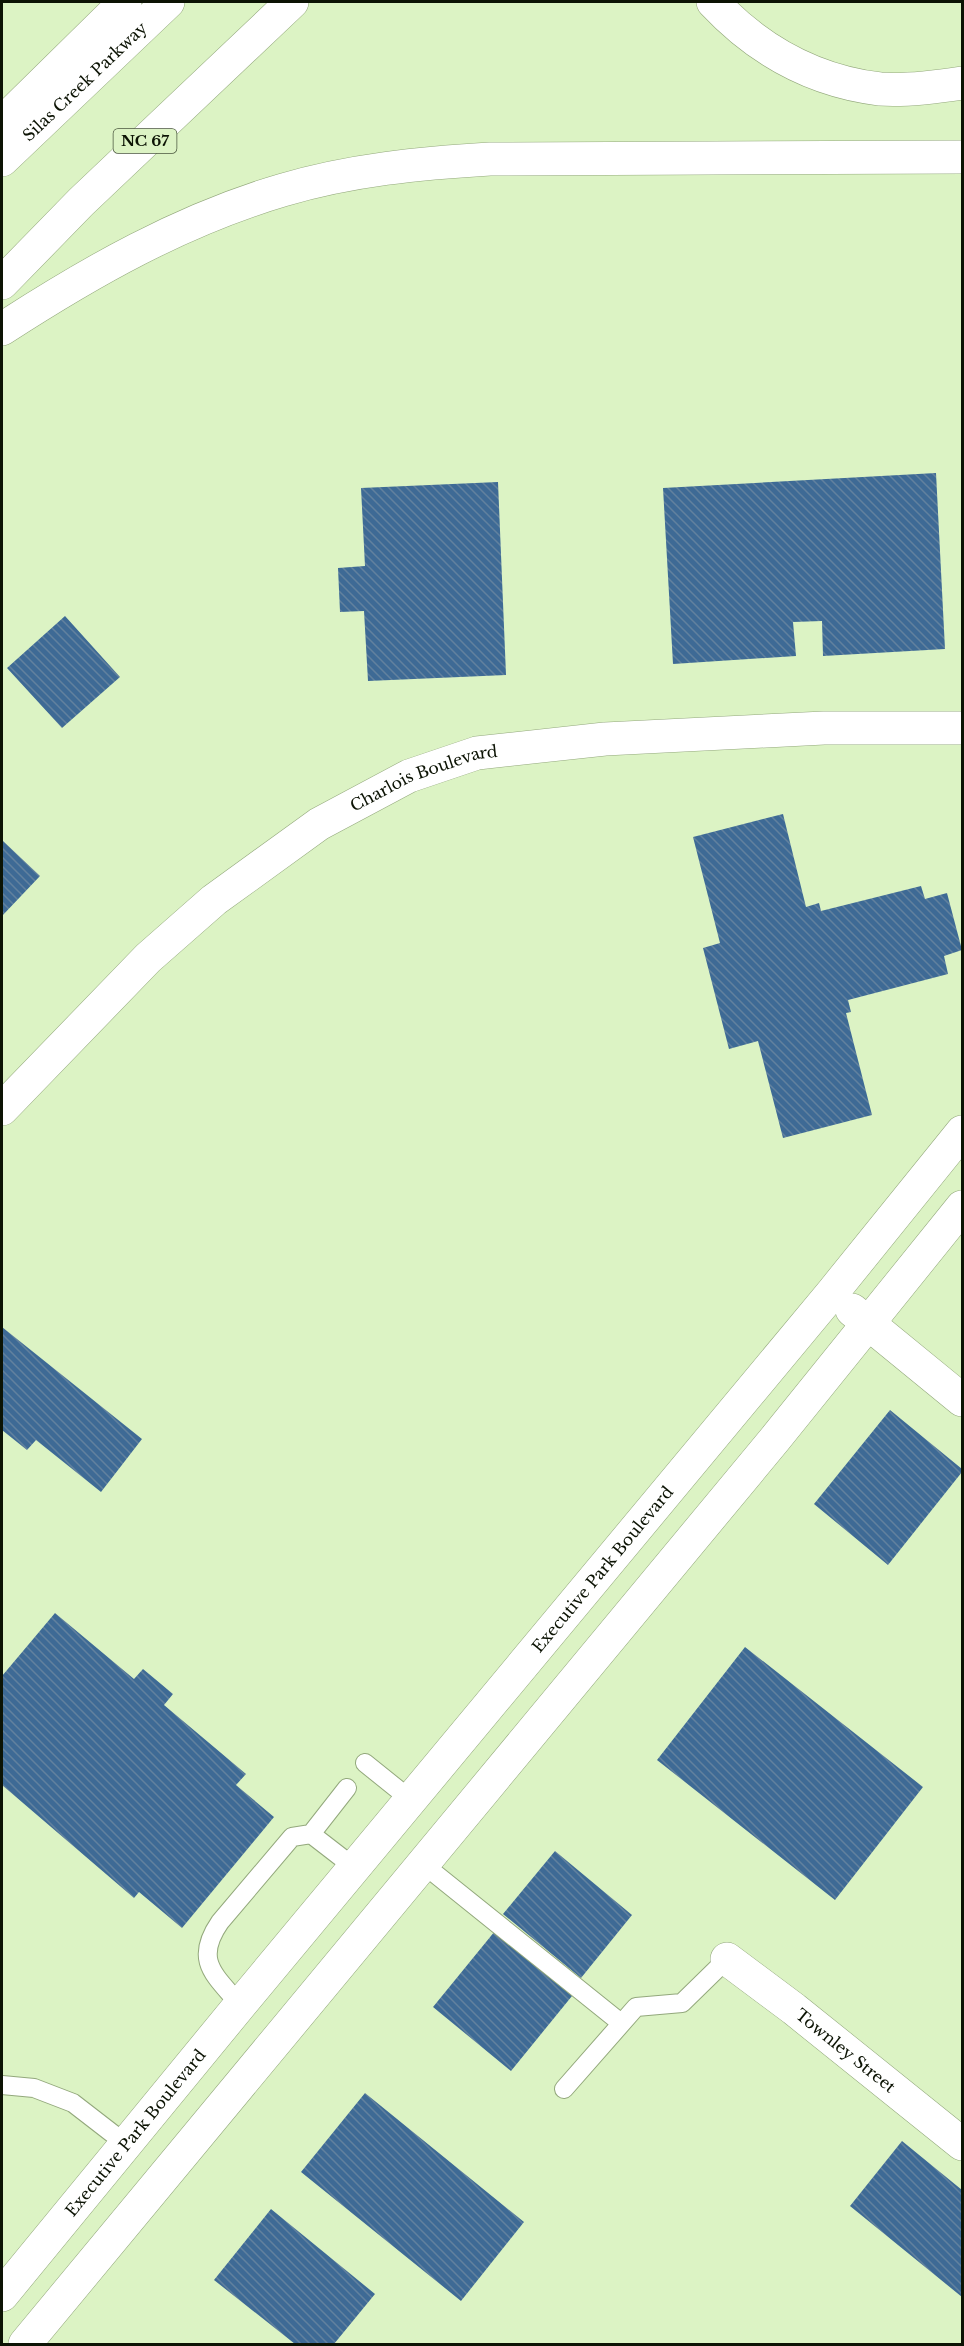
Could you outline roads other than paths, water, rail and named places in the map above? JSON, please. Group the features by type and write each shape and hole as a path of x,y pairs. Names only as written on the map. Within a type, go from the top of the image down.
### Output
{"main road":[{"path":"2,123 125,2"},
{"name":"Silas Creek Parkway","path":"2,160 168,2"},
{"name":"NC 67","path":"2,283 81,202 292,2"},
{"path":"712,2 735,26 765,48 797,66 840,81 881,89 926,88 963,83"},
{"path":"2,329 60,291 177,229 230,207 273,193 337,177 441,162 490,159 963,156"},
{"name":"Charlois Boulevard","path":"2,1109 148,958 214,900 319,824 409,776 477,753 605,739 824,728 963,728"},
{"name":"Executive Park Boulevard","path":"2,2295 963,1132"},
{"path":"25,2344 775,1439 963,1207"},
{"path":"832,1293 867,1324 963,1400"},
{"name":"Townley Street","path":"727,1959 794,2009 963,2144"},
{"path":"240,2005 274,2043"},
{"path":"31,2260 68,2292"}],"lane":[{"path":"365,1763 411,1800"},
{"path":"240,2005 211,1970 206,1958 210,1935 292,1837 311,1834 347,1788"},
{"path":"311,1834 355,1868"},
{"path":"423,1864 621,2023"},
{"path":"564,2089 636,2007 682,2003 727,1959"},
{"path":"2,2085 34,2088 73,2103 126,2144"}]}
